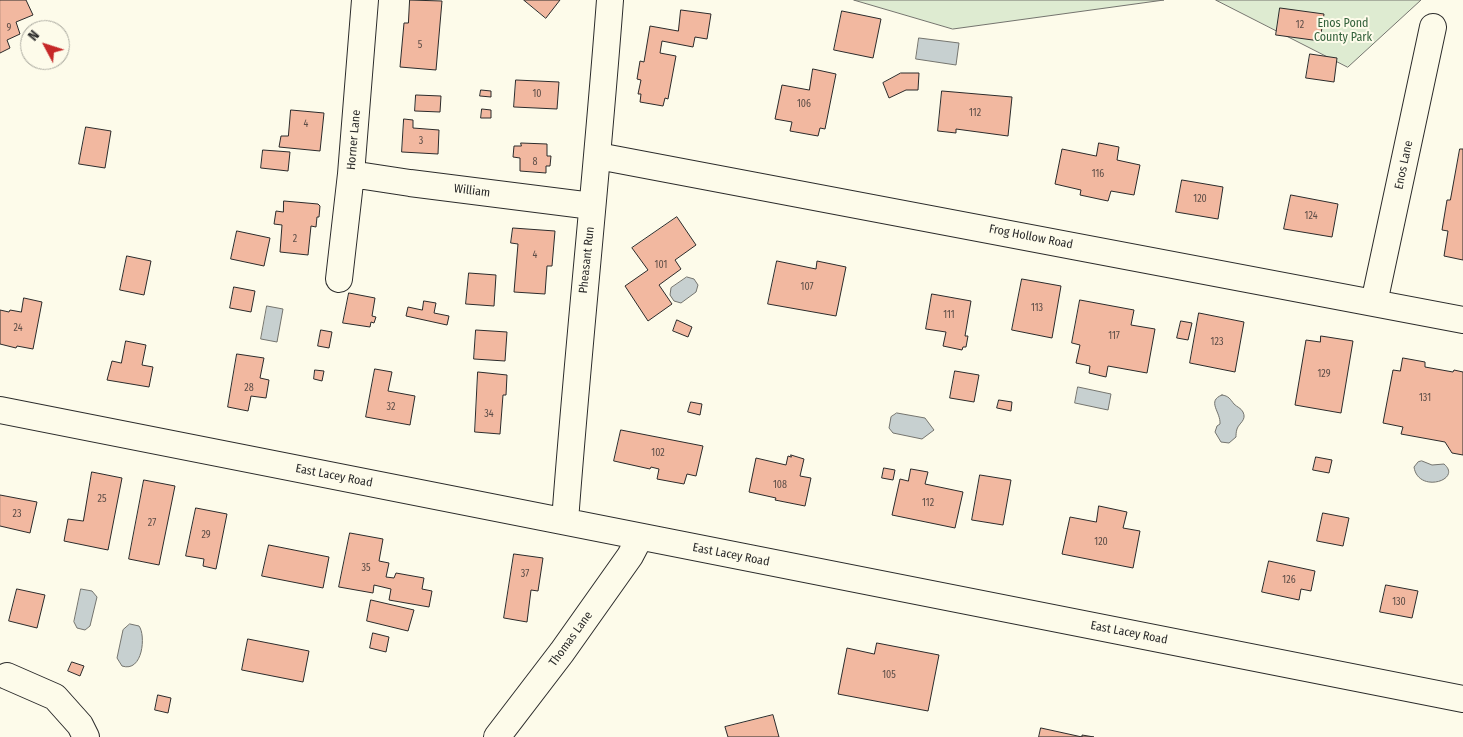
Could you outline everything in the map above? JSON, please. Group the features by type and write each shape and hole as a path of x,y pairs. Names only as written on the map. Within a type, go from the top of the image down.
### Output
{"street":[{"name":"Horner Lane","path":"339,279 351,174 365,0"},
{"name":"Pheasant Run","path":"565,521 576,370 598,156 610,0"},
{"name":"Enos Lane","path":"1374,303 1433,27"},
{"name":"Frog Hollow Road","path":"598,156 1463,320"},
{"name":"William","path":"351,174 592,206"},
{"name":"East Lacey Road","path":"0,410 1463,699"},
{"name":"Thomas Lane","path":"497,737 562,652 630,556 640,537"},
{"path":"7,676 55,697 80,725 86,737"}],"green space":[{"path":"854,0 1164,0 953,29"},
{"name":"Enos Pond County Park","path":"1216,0 1421,0 1348,67"}],"shaded area":[{"path":"919,38 959,43 956,65 916,59"},
{"path":"687,277 694,279 698,285 696,292 681,303 674,301 670,295 671,288"},
{"path":"267,306 283,309 277,342 261,339"},
{"path":"1078,387 1111,394 1108,410 1075,403"},
{"path":"1222,395 1229,398 1241,409 1244,415 1237,429 1236,437 1229,443 1221,442 1215,432 1220,424 1220,420 1215,400"},
{"path":"897,413 925,418 934,430 922,439 893,433 889,428 891,417"},
{"path":"1422,461 1432,465 1444,464 1448,470 1448,475 1438,482 1423,480 1417,475 1414,467 1418,462"},
{"path":"81,589 92,591 97,597 90,626 85,630 77,628 74,622"},
{"path":"130,624 139,626 142,644 138,659 129,667 122,666 117,658 123,630"}],"building":[{"path":"0,0 26,0 33,15 16,22 20,34 7,40 10,48 0,53"},
{"path":"410,0 442,1 436,70 400,67 404,23 408,23"},
{"path":"524,0 560,0 546,18"},
{"path":"1280,8 1324,14 1320,41 1276,35"},
{"path":"681,10 711,14 707,39 695,37 693,47 662,41 660,53 676,56 668,99 665,98 663,106 640,102 641,94 638,94 641,80 637,79 640,61 644,62 650,26 678,31"},
{"path":"842,11 881,19 873,58 834,50"},
{"path":"1310,54 1337,58 1334,82 1306,78"},
{"path":"813,69 836,74 825,129 820,128 818,136 790,131 792,122 775,119 782,85 809,90"},
{"path":"901,73 919,73 918,90 906,90 889,98 883,83"},
{"path":"516,80 559,82 557,109 514,107"},
{"path":"481,90 491,91 491,97 480,96"},
{"path":"942,91 1012,97 1008,136 956,129 956,133 938,131"},
{"path":"416,95 441,96 440,112 415,111"},
{"path":"482,109 491,110 491,118 481,118"},
{"path":"291,110 324,113 320,151 279,147 281,136 288,136"},
{"path":"404,119 413,120 413,128 439,130 438,154 402,152"},
{"path":"86,127 111,131 105,168 79,164"},
{"path":"521,143 547,144 547,156 551,156 550,166 546,166 546,173 520,171 520,158 513,157 514,146 521,146"},
{"path":"1099,143 1119,147 1117,160 1140,165 1134,195 1111,191 1108,201 1080,195 1081,190 1055,184 1062,149 1096,156"},
{"path":"1460,149 1463,149 1463,260 1444,256 1448,231 1442,230 1447,200 1450,200"},
{"path":"263,150 290,152 288,171 261,168"},
{"path":"1182,180 1223,187 1218,219 1176,212"},
{"path":"1291,195 1338,204 1332,237 1284,229"},
{"path":"284,201 318,204 320,206 316,227 311,226 308,255 280,252 282,225 274,224 276,211 283,212"},
{"path":"677,217 696,245 675,260 681,269 659,285 672,304 648,321 625,286 648,270 632,248"},
{"path":"513,228 555,231 552,266 547,266 545,294 514,292 518,244 511,243"},
{"path":"237,231 270,238 264,266 231,259"},
{"path":"127,256 151,261 144,295 120,290"},
{"path":"777,261 816,269 817,261 846,267 836,316 768,304"},
{"path":"469,273 496,275 494,306 466,304"},
{"path":"1022,279 1061,286 1052,338 1012,330"},
{"path":"234,287 255,291 251,312 230,308"},
{"path":"349,293 375,298 372,316 376,317 374,323 371,322 370,327 343,323"},
{"path":"932,294 971,301 965,336 968,336 966,347 963,347 962,350 943,346 946,332 926,329"},
{"path":"24,298 42,302 33,349 17,346 16,348 0,344 0,310 21,312"},
{"path":"1080,300 1134,310 1131,325 1155,329 1147,373 1108,366 1106,377 1089,373 1090,366 1076,363 1080,345 1072,343"},
{"path":"424,301 436,303 434,313 449,316 447,325 406,316 408,307 422,310"},
{"path":"1199,313 1244,322 1235,372 1190,363"},
{"path":"677,320 692,327 688,337 673,331"},
{"path":"1181,321 1192,323 1188,340 1177,338"},
{"path":"321,330 332,332 329,348 318,346"},
{"path":"476,330 507,332 505,361 474,359"},
{"path":"1321,336 1353,341 1341,413 1295,405 1306,340 1320,342"},
{"path":"126,341 146,345 142,365 153,367 149,387 107,380 112,361 121,363"},
{"path":"237,354 264,358 260,378 269,380 266,398 251,396 248,411 228,407"},
{"path":"1403,358 1425,362 1425,367 1463,372 1463,455 1452,453 1445,442 1401,434 1403,427 1383,423 1393,370 1400,371"},
{"path":"375,369 392,372 388,391 415,396 410,425 366,417"},
{"path":"315,370 324,371 322,381 314,379"},
{"path":"955,371 979,375 974,402 950,398"},
{"path":"478,372 507,375 506,395 503,395 500,434 475,432"},
{"path":"999,400 1012,402 1011,411 997,408"},
{"path":"691,402 702,404 700,415 688,412"},
{"path":"621,430 703,446 696,476 687,474 684,484 657,479 659,469 651,467 650,469 614,461"},
{"path":"791,455 804,459 800,476 811,478 805,506 749,492 756,458 786,465 788,456 791,457"},
{"path":"1316,457 1332,460 1329,473 1313,470"},
{"path":"884,468 895,470 893,480 882,478"},
{"path":"911,469 928,472 925,484 963,492 955,528 892,515 900,479 908,481"},
{"path":"92,472 122,478 108,550 64,541 68,519 83,521"},
{"path":"980,475 1011,480 1003,525 972,520"},
{"path":"144,480 175,486 159,565 129,559"},
{"path":"0,495 37,502 30,533 0,526"},
{"path":"1099,506 1127,512 1123,528 1140,531 1133,568 1062,554 1070,517 1096,522"},
{"path":"196,508 227,514 216,569 203,566 204,559 186,556"},
{"path":"1323,513 1349,518 1343,546 1317,541"},
{"path":"350,533 383,539 379,561 389,563 386,577 394,578 396,573 424,578 422,589 432,591 429,607 389,600 391,589 374,585 373,593 339,587"},
{"path":"269,545 329,557 323,588 262,576"},
{"path":"514,554 543,558 538,591 531,590 527,622 504,618"},
{"path":"1269,561 1315,571 1311,591 1301,589 1299,600 1262,592"},
{"path":"1386,585 1418,591 1412,618 1380,612"},
{"path":"17,589 45,595 37,628 9,621"},
{"path":"371,600 414,610 408,631 367,621"},
{"path":"373,633 389,637 386,652 370,648"},
{"path":"248,639 309,651 303,682 242,670"},
{"path":"877,643 939,655 928,711 838,694 847,648 874,654"},
{"path":"72,662 84,666 80,676 68,671"},
{"path":"158,695 171,698 168,713 155,710"},
{"path":"773,715 779,737 728,737 725,727"},
{"path":"1041,728 1082,737 1039,737"}]}
